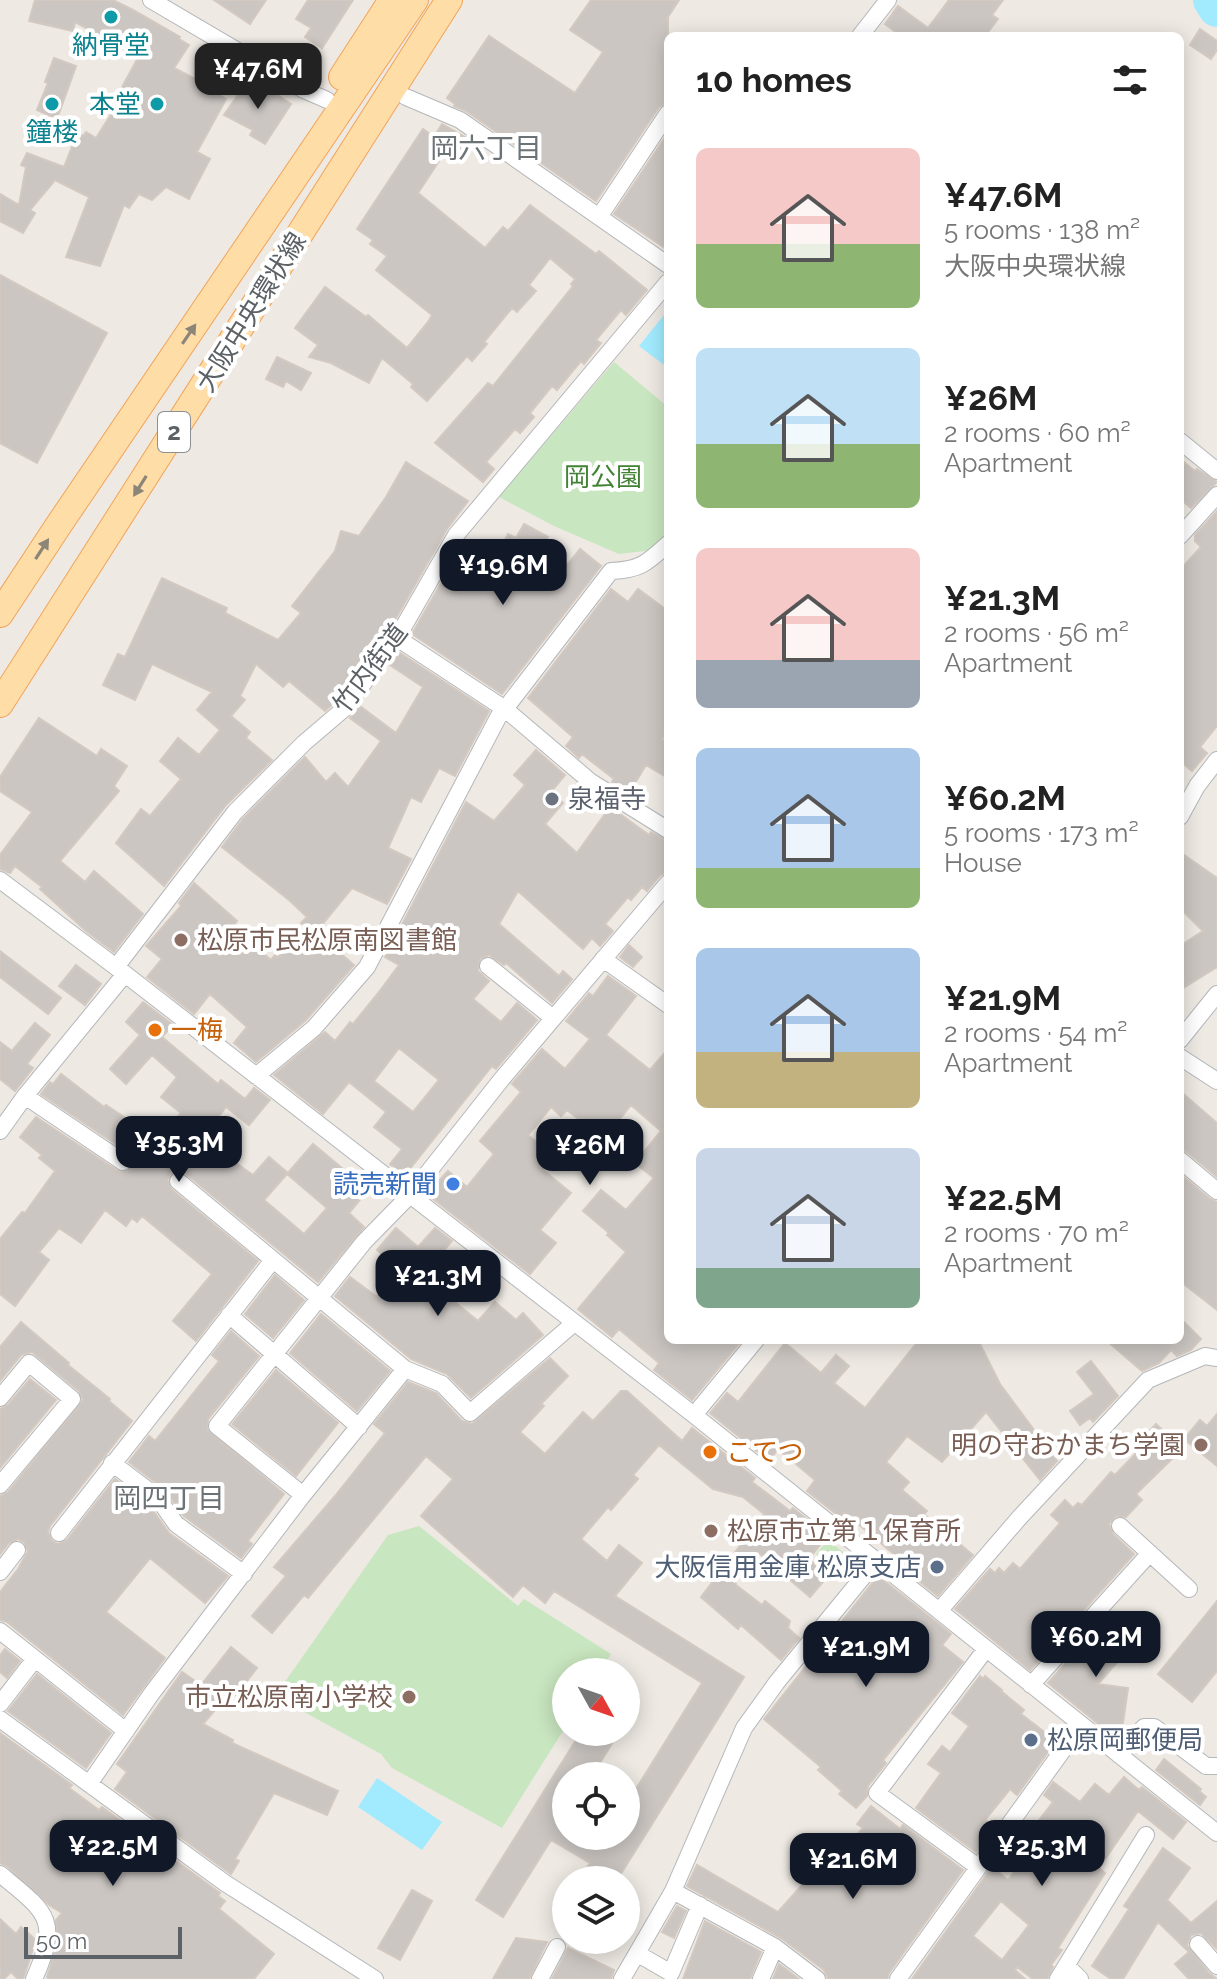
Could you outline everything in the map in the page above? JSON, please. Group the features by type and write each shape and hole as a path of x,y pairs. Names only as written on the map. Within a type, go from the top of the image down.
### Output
{"main road":[{"path":"244,251 327,100 392,0"},
{"name":"大阪中央環状線","path":"0,614 415,0"},
{"name":"大阪中央環状線","path":"0,704 449,0"},
{"path":"347,160 393,117 469,0"}],"street":[{"path":"151,0 304,90 327,100"},
{"path":"863,32 888,0"},
{"path":"406,97 460,120 664,262"},
{"path":"599,217 664,119"},
{"name":"竹内街道","path":"0,1131 235,812 304,743 345,708 397,638 425,585 463,526 664,287"},
{"path":"1184,444 1217,471"},
{"path":"1184,532 1217,495"},
{"path":"256,1076 314,1028 367,967 504,708 611,571 633,570 647,563 664,548"},
{"path":"397,638 504,708 591,782 664,828"},
{"path":"1184,810 1217,760"},
{"path":"0,880 694,1415 1217,1833"},
{"path":"303,1495 217,1426 364,1242 411,1194 553,1018 664,888"},
{"path":"603,959 664,1002"},
{"path":"488,966 553,1018"},
{"path":"1184,1033 1217,994"},
{"path":"1184,1060 1217,1081"},
{"path":"25,1096 123,1162"},
{"path":"1184,1163 1217,1191"},
{"path":"178,1181 405,1369 442,1384 470,1413 573,1324"},
{"path":"59,1533 273,1260"},
{"path":"229,1315 359,1427"},
{"path":"694,1415 753,1344"},
{"path":"939,1611 1020,1517 1148,1380 1205,1356 1217,1358"},
{"path":"0,1398 29,1363 72,1399 0,1485"},
{"path":"89,1784 152,1693 303,1495 405,1369"},
{"path":"112,1463 157,1497 176,1524 244,1574"},
{"path":"1120,1526 1189,1589"},
{"path":"0,1572 17,1550"},
{"path":"1031,1685 1150,1553"},
{"path":"640,1950 673,1891 744,1728 777,1682 876,1561"},
{"path":"0,1631 126,1731"},
{"path":"978,1867 877,1793 986,1649"},
{"path":"0,1704 34,1660"},
{"path":"0,1719 225,1883 375,1979"},
{"path":"898,1979 1081,1725"},
{"path":"1119,1755 1144,1727 1154,1727 1206,1766 1217,1766"},
{"path":"1080,1979 1063,1973 1146,1835"},
{"path":"0,1874 39,1906 49,1927 45,1955 34,1979"},
{"path":"673,1891 775,1947 817,1979"},
{"path":"622,1979 638,1954 671,1973 700,1905"},
{"path":"1198,1944 1217,1966"},
{"path":"761,1979 775,1947"},
{"path":"540,1979 553,1954"}],"green space":[{"name":"岡公園","path":"614,362 664,404 664,538 653,550 619,554 554,526 499,497"},
{"path":"419,1526 518,1606 524,1599 611,1654 609,1658 552,1658 553,1746 502,1828 392,1768 381,1754 275,1696 388,1535"},
{"path":"828,1540 854,1561 856,1574 850,1582 816,1554"}],"water":[{"path":"664,315 664,365 639,346"},
{"path":"377,1778 442,1822 422,1850 358,1807"}],"building":[{"path":"35,0 113,0 133,10 189,45 174,68 226,99 197,152 210,159 189,199 166,187 152,200 139,194 129,208 124,205 100,266 66,257 89,197 55,180 30,210 35,213 23,233 0,221 0,194 19,205 26,167 21,165 27,153 64,167 77,134 83,136 86,132 96,138 124,94 120,91 140,54 111,36 107,39 75,22 73,31 29,21"},
{"path":"214,0 266,0 250,24"},
{"path":"308,0 353,0 322,48 305,37 311,28 296,19"},
{"path":"591,0 679,0 668,17 668,32 664,32 664,104 659,107 596,201 466,111 454,106 447,98 489,36 575,93 603,52 570,30"},
{"path":"949,0 1003,0 992,15 998,19 988,32 896,32 885,24 898,6 928,28"},
{"path":"1200,29 1217,41 1217,50 1211,59 1190,45"},
{"path":"54,58 76,66 57,119 37,110"},
{"path":"247,82 269,95 271,91 291,104 265,144 250,135 253,130 224,115"},
{"path":"442,124 467,138 457,155 447,149 418,193 485,248 503,227 508,231 530,205 596,254 599,251 647,290 626,315 621,310 596,340 601,343 584,364 581,361 557,390 552,386 530,413 534,417 520,433 515,429 486,462 494,469 483,482 435,443 488,383 493,386 573,286 571,284 575,279 550,258 529,285 536,291 517,312 512,308 472,361 467,356 427,401 411,387 413,384 382,358 369,383 331,363 309,357 318,345 295,328 325,287 366,317 368,315 407,348 428,322 432,315 376,270 387,256 370,244 373,240 357,229 423,129 434,137"},
{"path":"664,139 664,247 614,214"},
{"path":"0,275 107,333 37,463 0,443"},
{"path":"277,357 311,373 301,390 286,381 283,387 266,379"},
{"path":"406,462 468,501 447,529 388,632 337,700 325,711 289,681 283,687 256,664 240,696 245,700 231,716 250,732 246,738 272,760 226,805 164,886 116,843 141,809 150,816 181,779 160,761 178,738 199,755 220,730 197,710 212,692 152,664 135,700 103,685 118,654 125,657 162,578 227,608 225,613 278,640 301,613 292,606 335,551 341,531 359,536"},
{"path":"1184,462 1217,482 1191,508 1184,502"},
{"path":"1217,511 1217,726 1200,747 1207,753 1192,771 1184,764 1184,566 1201,547 1195,541 1195,535"},
{"path":"524,524 548,537 540,550 568,564 580,549 601,566 502,694 412,634 459,552 490,569 508,534 516,538"},
{"path":"611,589 628,602 638,589 664,608 664,776 646,765 629,793 582,754 579,758 566,746 573,737 528,698"},
{"path":"400,653 489,711 455,776 439,768 421,802 411,797 388,848 411,859 387,904 352,888 316,932 354,965 306,1020 256,1062 234,1043 247,1027 210,994 194,1014 147,977 162,959 146,946 181,906 179,903 194,883 237,921 233,927 271,960 275,955 277,958 305,926 301,923 307,917 222,847 243,819 305,757 326,782 335,773 348,787 381,741 350,718 360,706 396,733 423,687 390,665"},
{"path":"39,718 97,756 101,749 127,766 114,786 119,791 60,861 85,882 94,871 143,914 114,952 86,931 40,889 42,887 15,866 10,873 0,869 0,855 32,812 0,791 0,777"},
{"path":"536,750 565,775 550,793 563,803 545,824 577,853 610,807 649,835 651,832 664,839 664,874 647,891 642,887 631,900 628,897 605,924 613,931 600,946 592,938 583,949 518,891 499,924 559,976 563,971 572,979 552,1003 506,963 504,965 489,955 480,959 478,971 489,981 473,999 501,1022 517,1003 537,1020 496,1069 492,1066 404,1176 390,1164 402,1149 374,1127 386,1112 349,1082 323,1114 274,1075 325,1032 335,1041 350,1022 353,1024 399,965 385,957 466,802 494,821 525,785 514,775","holes":["399,1048 439,1080 413,1112 374,1081"]},
{"path":"1184,855 1217,878 1217,967 1184,988 1184,943 1203,931 1184,912"},
{"path":"629,945 642,957 633,967 620,957"},
{"path":"0,951 61,998 48,1014 0,977"},
{"path":"76,965 101,984 85,1005 59,986"},
{"path":"608,976 636,996 606,1035 650,1070 664,1054 664,1344 739,1344 692,1400 654,1370 659,1363 619,1329 612,1337 578,1309 626,1252 583,1211 601,1190 626,1210 654,1178 635,1163 661,1131 631,1105 604,1139 567,1110 561,1116 551,1107 528,1135 554,1157 543,1170 571,1193 540,1230 556,1243 530,1274 427,1194 448,1171 467,1187 494,1154 480,1141 521,1092 512,1084 542,1049 565,1069 590,1039 566,1021 589,993 593,996"},
{"path":"143,1002 173,1025 162,1037 218,1084 221,1080 245,1099 254,1088 270,1100 249,1125 226,1107 205,1134 253,1175 269,1157 288,1173 313,1144 368,1190 349,1213 364,1227 318,1282 185,1173 179,1170 170,1173 167,1180 171,1189 258,1261 196,1341 173,1321 212,1274 142,1216 137,1222 132,1218 126,1226 105,1210 81,1243 59,1228 39,1252 49,1260 15,1306 0,1294 0,1239 22,1212 25,1213 55,1171 39,1158 42,1155 20,1137 36,1117 118,1171 128,1171 134,1164 129,1153 41,1094 50,1082 53,1084 61,1074 104,1107 106,1105 158,1140 181,1113 161,1097 177,1077 152,1055 126,1084 110,1069 140,1035 126,1022","holes":["287,1174 327,1208 304,1234 264,1200"]},
{"path":"35,1023 50,1035 27,1064 33,1068 15,1091 0,1079 0,1042 12,1051"},
{"path":"1184,1094 1217,1123 1217,1177 1184,1151"},
{"path":"1184,1177 1217,1202 1217,1310 1184,1284"},
{"path":"396,1228 418,1247 435,1228 452,1241 423,1276 478,1321 495,1302 516,1320 523,1313 543,1335 471,1398 447,1374 411,1359 335,1296 350,1277 377,1297 399,1269 377,1250"},
{"path":"275,1275 304,1300 273,1338 245,1314"},
{"path":"321,1314 390,1371 357,1411 290,1353"},
{"path":"21,1322 132,1421 50,1526 48,1532 52,1541 58,1544 67,1540 115,1479 149,1505 169,1533 228,1576 205,1603 150,1558 106,1612 165,1658 123,1715 7,1622 0,1620 0,1592 28,1551 24,1542 18,1539 9,1543 0,1554 0,1496 8,1492 83,1400 79,1391 32,1352 21,1355 0,1381 0,1347"},
{"path":"1184,1322 1201,1339 1191,1350 1177,1356 1171,1350 1159,1363 1142,1371 1111,1344 1184,1344"},
{"path":"231,1331 259,1356 208,1419 207,1429 284,1494 248,1541 252,1544 241,1558 184,1516 164,1489 129,1462 149,1436 155,1441 219,1361 212,1355"},
{"path":"784,1344 821,1373 836,1355 849,1366 834,1383 865,1408 916,1344 980,1344 1000,1384 1057,1461 1040,1480 986,1412 942,1462 907,1436 886,1462 909,1482 902,1490 927,1511 924,1514 973,1555 938,1596 891,1559 895,1555 844,1512 840,1517 807,1491 815,1480 778,1449 769,1461 710,1413 727,1393 738,1402"},
{"path":"550,1358 568,1376 520,1432 545,1454 583,1412 593,1421 621,1391 627,1391 682,1441 692,1428 755,1478 752,1482 790,1511 793,1508 825,1534 809,1559 828,1576 810,1597 759,1553 735,1581 762,1605 765,1601 790,1621 788,1628 799,1638 781,1660 741,1625 738,1629 701,1597 764,1514 743,1497 713,1489 659,1445 633,1475 638,1479 611,1510 608,1507 581,1539 607,1561 619,1545 642,1563 615,1596 744,1677 640,1843 640,1783 702,1683 554,1591 545,1603 523,1585 513,1597 421,1516 453,1479 426,1456 308,1598 304,1595 272,1633 252,1616 286,1576 274,1567 385,1433 374,1424 408,1382 436,1393 462,1421 472,1424"},
{"path":"1091,1361 1118,1396 1093,1422 1090,1418 1080,1425 1070,1411 1094,1394 1077,1372"},
{"path":"276,1370 338,1423 296,1476 232,1424"},
{"path":"30,1379 56,1400 0,1468 0,1409 8,1405"},
{"path":"1217,1414 1217,1466 1184,1439 1200,1420 1207,1426"},
{"path":"1156,1424 1182,1449 1136,1494 1142,1500 1126,1517 1116,1516 1109,1524 1113,1534 1134,1554 1030,1670 955,1609 990,1569 995,1573 999,1568 1004,1573 1013,1563 1020,1569 1060,1523 1051,1515 1065,1500 1073,1508 1078,1503 1082,1505 1111,1472 1115,1475 1147,1442 1143,1438"},
{"path":"878,1576 951,1634 942,1645 963,1662 883,1760 886,1763 868,1786 867,1796 856,1808 818,1770 821,1767 764,1719"},
{"path":"1217,1601 1217,1671 1192,1702 1158,1674"},
{"path":"1104,1621 1132,1645 1098,1684 1128,1688 1118,1740 1048,1683"},
{"path":"231,1647 257,1668 236,1695 231,1691 203,1724 233,1740 232,1743 338,1791 327,1815 274,1793 235,1859 239,1861 231,1874 115,1789 127,1772 117,1764 182,1672 201,1685"},
{"path":"5,1649 20,1661 7,1678 0,1672 0,1655"},
{"path":"37,1674 111,1733 86,1768 8,1711"},
{"path":"980,1676 983,1679 985,1676 1002,1690 1024,1710 1021,1714 1056,1741 1017,1795 1010,1789 985,1820 994,1827 976,1852 916,1808 941,1773 928,1764 942,1746 950,1752 969,1726 952,1713"},
{"path":"0,1733 72,1785 69,1788 99,1810 102,1807 220,1893 218,1896 225,1901 219,1909 274,1954 254,1979 49,1979 47,1977 57,1945 56,1920 62,1913 0,1863"},
{"path":"572,1746 610,1746 601,1762 562,1762"},
{"path":"1164,1759 1201,1789 1199,1791 1206,1797 1200,1805 1156,1770"},
{"path":"1124,1777 1139,1790 1142,1787 1186,1822 1173,1839 1138,1811 1099,1868 1105,1873 1058,1948 1062,1950 1051,1965 1053,1967 1047,1979 1033,1979 1017,1967 1015,1970 1025,1979 912,1979 992,1867 1008,1880 1037,1842 1030,1837 1053,1802 1044,1795 1053,1782 1080,1802 1095,1784 1109,1795","holes":["1001,1901 1029,1925 1002,1960 973,1936"]},
{"path":"552,1778 552,1841 503,1917 476,1900"},
{"path":"871,1806 900,1829 903,1825 963,1870 887,1979 828,1979 824,1970 781,1938 687,1886 697,1865 778,1912 828,1856 834,1861 863,1828 857,1824"},
{"path":"1163,1848 1190,1868 1167,1900 1191,1923 1217,1901 1217,1949 1201,1933 1191,1935 1187,1945 1217,1979 1189,1979 1175,1964 1189,1952 1158,1922 1123,1979 1111,1979 1092,1966 1129,1909 1124,1906"},
{"path":"568,1850 636,1850 626,1866 588,1866 590,1863"},
{"path":"412,1890 432,1901 400,1960 378,1948"},
{"path":"677,1906 686,1911 674,1938 662,1932"},
{"path":"0,1919 16,1934 21,1927 36,1940 23,1979 18,1979 11,1972 0,1979"},
{"path":"705,1921 761,1952 750,1979 683,1979"},
{"path":"516,1938 547,1942 529,1979 493,1979"},
{"path":"565,1954 581,1954 614,1970 611,1979 552,1979"},
{"path":"779,1964 799,1979 773,1979"}],"waterway":[{"path":"1212,0 1217,8"}],"place":[{"name":"納骨堂","path":"111,17"},
{"name":"鐘楼","path":"52,104"},
{"name":"本堂","path":"157,104"},
{"name":"泉福寺","path":"552,799"},
{"name":"松原市民松原南図書館","path":"181,940"},
{"name":"一梅","path":"155,1030"},
{"name":"読売新聞","path":"453,1184"},
{"name":"明の守おかまち学園","path":"1201,1445"},
{"name":"こてつ","path":"710,1452"},
{"name":"松原市立第１保育所","path":"711,1531"},
{"name":"大阪信用金庫 松原支店","path":"937,1567"},
{"name":"市立松原南小学校","path":"409,1697"},
{"name":"松原岡郵便局","path":"1031,1740"}],"district":[{"name":"岡六丁目","path":"486,148"},
{"name":"岡四丁目","path":"169,1498"}]}
